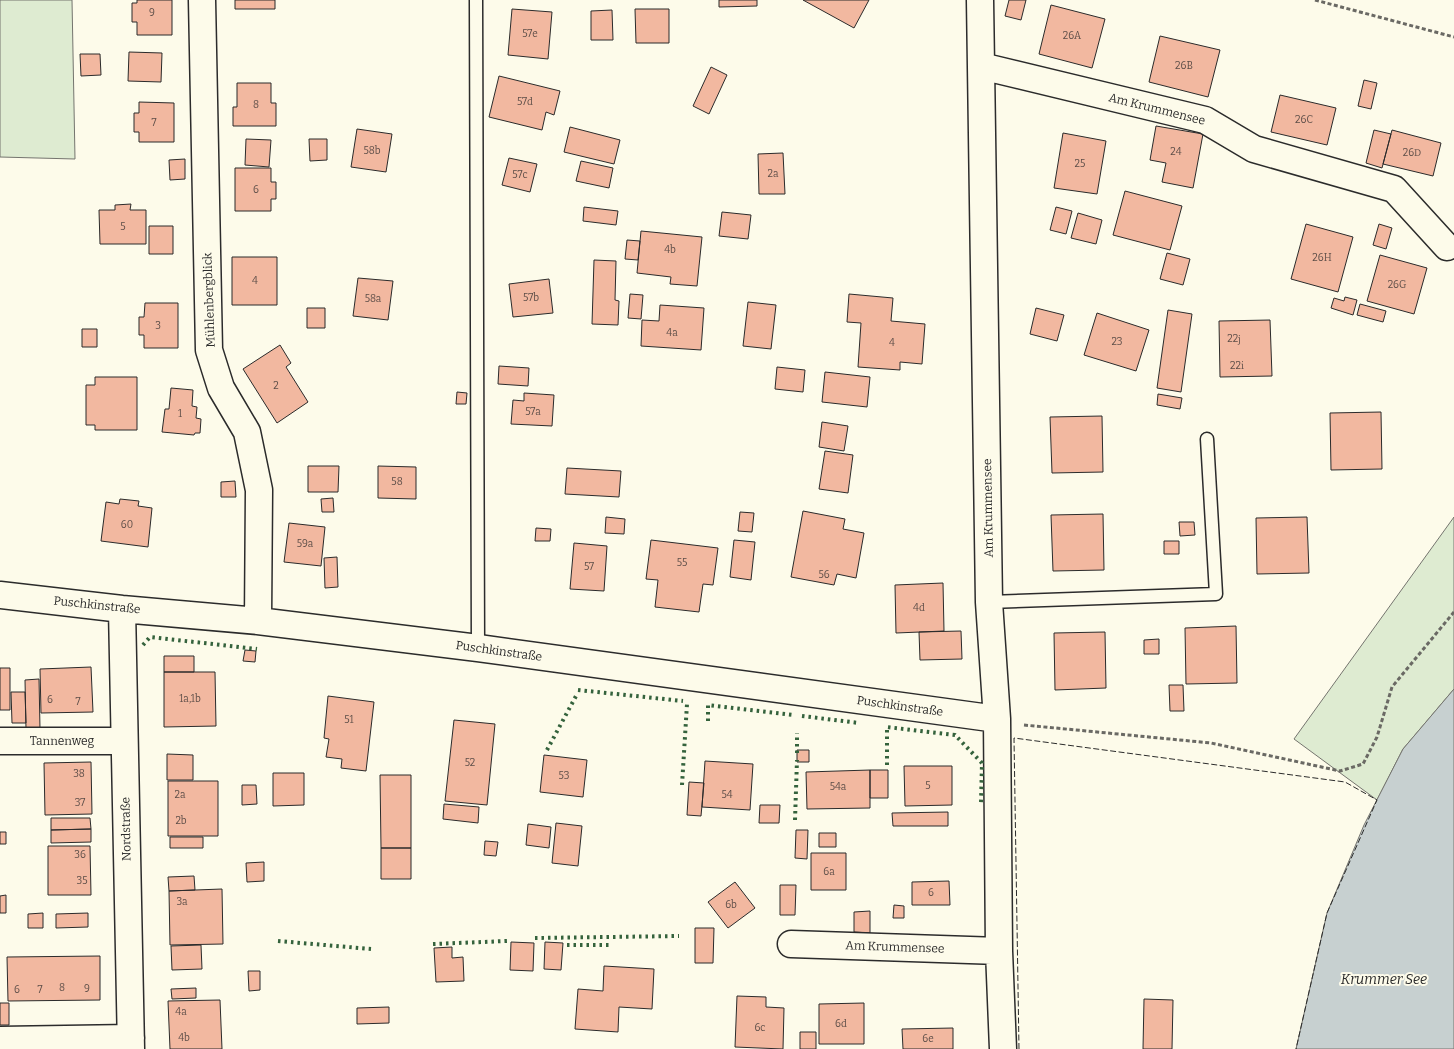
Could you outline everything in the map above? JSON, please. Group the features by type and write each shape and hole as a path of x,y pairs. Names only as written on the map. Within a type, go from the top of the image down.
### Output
{"street":[{"name":"Mühlenbergblick","path":"202,0 209,350 221,388 247,432 259,490 258,621"},
{"name":"Am Krummensee","path":"980,0 989,602 997,719 999,951 1002,1049"},
{"name":"Am Krummensee","path":"981,66 1205,120 1254,149 1394,189 1447,247"},
{"name":"Puschkinstraße","path":"0,595 122,609 258,621 478,648 997,719"},
{"name":"Nordstraße","path":"122,609 131,1044"},
{"name":"Tannenweg","path":"0,741 124,741"},
{"name":"Am Krummensee","path":"791,944 999,951"},
{"path":"0,1040 131,1044"}],"lane":[{"path":"476,0 478,648"},
{"path":"989,602 1216,594 1207,439"}],"path":[{"path":"1315,0 1454,37"},
{"path":"997,719 1019,724 1210,743 1340,771 1363,764 1377,736 1392,687 1454,612"}],"green space":[{"path":"0,0 72,0 75,159 0,157"},
{"path":"1454,517 1454,689 1403,749 1377,800 1294,739"}],"water":[{"name":"Krummer See","path":"1454,689 1454,1049 1296,1049 1327,913 1364,825 1403,749"}],"building":[{"path":"137,0 172,0 172,35 137,35 137,22 132,22 132,3 137,3"},
{"path":"235,0 275,0 275,9 235,9"},
{"path":"719,0 757,0 757,6 719,7"},
{"path":"803,0 869,0 854,28"},
{"path":"1009,0 1026,0 1021,20 1005,16"},
{"path":"1051,5 1105,19 1092,68 1039,54"},
{"path":"512,9 552,12 548,59 508,55"},
{"path":"635,9 669,9 669,43 636,43"},
{"path":"612,10 613,40 591,40 591,11"},
{"path":"1160,36 1220,50 1208,97 1149,82"},
{"path":"129,52 162,53 161,82 128,81"},
{"path":"80,54 100,54 101,75 81,76"},
{"path":"711,67 727,75 709,114 693,106"},
{"path":"499,76 560,91 554,115 546,112 542,130 489,117"},
{"path":"1364,80 1377,83 1371,109 1358,106"},
{"path":"237,83 271,83 271,103 276,103 276,126 233,126 233,107 237,107"},
{"path":"1280,95 1336,108 1327,145 1271,132"},
{"path":"139,102 174,103 174,142 139,142 139,132 134,132 134,113 139,113"},
{"path":"1156,126 1203,134 1193,188 1162,182 1166,163 1150,160"},
{"path":"570,127 620,140 614,164 564,152"},
{"path":"357,129 392,134 386,172 351,167"},
{"path":"1374,130 1391,134 1382,168 1366,163"},
{"path":"1392,130 1441,143 1433,176 1383,164"},
{"path":"1063,133 1106,141 1097,194 1054,188"},
{"path":"246,139 271,140 269,167 245,165"},
{"path":"309,139 327,139 327,160 310,161"},
{"path":"783,153 785,194 759,194 758,154"},
{"path":"509,158 537,164 530,192 502,185"},
{"path":"185,159 185,179 170,180 169,160"},
{"path":"581,161 613,168 609,188 576,181"},
{"path":"235,168 271,168 271,182 276,182 276,199 271,199 271,211 235,211"},
{"path":"1125,191 1182,206 1170,250 1113,235"},
{"path":"131,204 130,210 146,210 146,244 100,244 99,210 115,210 115,205"},
{"path":"584,207 618,211 616,225 583,221"},
{"path":"1056,207 1072,211 1066,234 1050,230"},
{"path":"722,212 751,215 748,239 719,236"},
{"path":"1078,213 1102,220 1096,244 1071,238"},
{"path":"1306,224 1353,237 1338,292 1291,279"},
{"path":"1379,224 1392,228 1386,249 1373,245"},
{"path":"149,226 173,226 173,254 149,254"},
{"path":"641,231 702,237 697,286 670,284 671,277 637,273"},
{"path":"627,240 640,241 638,260 625,259"},
{"path":"1167,253 1190,259 1183,285 1160,279"},
{"path":"1380,255 1427,268 1414,314 1367,301"},
{"path":"232,257 277,257 277,305 232,305"},
{"path":"594,260 616,261 615,300 619,301 618,325 592,324"},
{"path":"358,278 393,281 388,320 353,316"},
{"path":"549,279 553,313 513,317 509,284"},
{"path":"630,294 643,295 641,319 628,318"},
{"path":"849,294 893,298 891,321 925,324 922,364 900,362 900,370 858,367 861,323 847,322"},
{"path":"1345,297 1357,300 1353,315 1331,308 1334,298 1344,301"},
{"path":"748,302 776,305 771,349 743,346"},
{"path":"145,303 178,303 178,348 144,348 144,335 139,335 139,317 144,317"},
{"path":"1360,304 1386,311 1383,322 1357,315"},
{"path":"660,305 704,308 701,350 641,346 642,320 659,321"},
{"path":"307,308 325,308 325,328 307,328"},
{"path":"1036,308 1064,315 1057,341 1030,334"},
{"path":"1168,310 1192,314 1181,392 1157,388"},
{"path":"1097,313 1149,330 1136,371 1084,355"},
{"path":"1270,320 1272,376 1220,377 1219,321"},
{"path":"82,329 97,329 97,347 82,347"},
{"path":"280,345 291,363 286,367 308,402 277,423 243,369"},
{"path":"499,366 529,368 528,386 498,384"},
{"path":"777,367 805,370 803,392 775,389"},
{"path":"825,372 870,377 867,407 822,402"},
{"path":"95,377 137,377 137,430 95,430 95,425 86,425 86,385 95,385"},
{"path":"171,388 193,390 192,406 197,407 196,418 201,419 200,433 195,433 194,435 162,432 165,409 169,409"},
{"path":"457,392 467,393 466,404 456,404"},
{"path":"524,393 554,395 552,426 511,424 513,400 524,401"},
{"path":"1158,394 1182,398 1180,409 1157,405"},
{"path":"1381,412 1382,469 1331,470 1330,413"},
{"path":"1102,416 1103,472 1052,473 1050,417"},
{"path":"822,422 848,426 844,451 819,447"},
{"path":"825,451 853,455 848,493 819,489"},
{"path":"308,466 339,466 338,492 308,492"},
{"path":"378,466 416,467 416,499 378,498"},
{"path":"567,468 621,471 619,497 565,494"},
{"path":"235,481 236,497 221,497 221,482"},
{"path":"333,498 334,512 322,512 321,499"},
{"path":"120,499 139,501 138,506 152,508 148,547 101,541 106,502 119,504"},
{"path":"803,511 845,519 843,529 864,533 856,578 837,574 834,585 791,577"},
{"path":"740,512 754,513 752,532 738,531"},
{"path":"1103,514 1104,570 1053,571 1051,515"},
{"path":"606,517 625,519 624,534 605,533"},
{"path":"1307,517 1309,573 1257,574 1256,518"},
{"path":"1179,522 1194,522 1195,535 1180,536"},
{"path":"289,523 325,527 321,566 284,562"},
{"path":"536,528 551,529 550,541 535,541"},
{"path":"651,540 718,548 713,585 703,584 699,612 655,607 658,580 646,579"},
{"path":"734,540 755,542 751,580 730,577"},
{"path":"1164,541 1179,541 1179,554 1164,554"},
{"path":"574,543 607,546 604,591 570,589"},
{"path":"337,557 338,587 325,588 324,558"},
{"path":"943,583 944,631 896,633 895,585"},
{"path":"1236,626 1237,683 1186,684 1185,628"},
{"path":"961,631 962,659 920,660 919,632"},
{"path":"1105,632 1106,688 1055,690 1054,633"},
{"path":"1159,639 1159,654 1144,654 1144,640"},
{"path":"245,650 256,651 255,662 243,661"},
{"path":"164,656 194,656 194,672 164,672"},
{"path":"91,667 93,712 41,713 40,669"},
{"path":"0,668 10,668 10,710 0,710"},
{"path":"164,672 215,672 216,726 164,727"},
{"path":"39,679 40,729 26,729 25,680"},
{"path":"1169,685 1183,685 1184,711 1170,711"},
{"path":"11,692 25,692 26,723 12,723"},
{"path":"328,696 374,702 366,771 341,768 342,759 326,757 329,739 324,738"},
{"path":"454,720 495,724 487,805 445,801"},
{"path":"797,750 809,750 809,762 797,762"},
{"path":"167,754 193,755 193,780 167,780"},
{"path":"544,755 587,760 583,797 540,792"},
{"path":"705,761 753,764 750,810 702,807"},
{"path":"91,762 92,814 45,815 44,763"},
{"path":"904,766 952,766 952,805 905,806"},
{"path":"870,770 870,808 807,809 806,772"},
{"path":"870,770 888,770 888,798 870,798"},
{"path":"273,773 304,773 304,805 273,806"},
{"path":"380,775 411,775 411,848 381,848"},
{"path":"168,781 218,781 218,836 168,836"},
{"path":"689,782 704,783 701,816 687,815"},
{"path":"242,785 256,785 257,804 242,805"},
{"path":"444,804 479,807 478,823 443,819"},
{"path":"760,805 780,805 779,823 759,823"},
{"path":"948,812 948,826 893,826 892,813"},
{"path":"51,818 90,818 91,829 51,830"},
{"path":"556,823 582,826 578,866 552,863"},
{"path":"528,824 551,827 549,848 526,845"},
{"path":"91,829 91,842 51,843 51,830"},
{"path":"796,830 808,830 807,859 795,858"},
{"path":"0,832 6,832 6,844 0,844"},
{"path":"819,833 836,833 836,847 819,847"},
{"path":"170,837 203,837 203,848 170,848"},
{"path":"485,841 498,842 496,856 484,855"},
{"path":"48,846 90,846 91,895 48,895"},
{"path":"381,848 411,848 411,879 381,879"},
{"path":"811,853 846,853 846,890 811,890"},
{"path":"264,862 264,881 247,882 246,863"},
{"path":"194,876 195,890 169,891 168,877"},
{"path":"949,881 950,905 912,905 912,882"},
{"path":"735,882 755,908 728,928 708,902"},
{"path":"780,885 796,885 795,915 780,915"},
{"path":"222,889 223,944 170,945 169,891"},
{"path":"6,895 6,913 0,913 0,896"},
{"path":"894,905 904,906 904,918 893,918"},
{"path":"870,911 870,933 854,932 854,912"},
{"path":"43,913 43,928 28,928 28,914"},
{"path":"88,913 88,927 56,928 56,914"},
{"path":"695,928 714,928 713,963 695,963"},
{"path":"511,942 534,943 533,971 510,970"},
{"path":"545,942 563,943 561,970 544,969"},
{"path":"201,945 202,969 172,970 171,946"},
{"path":"452,947 452,958 463,957 464,981 436,982 434,948"},
{"path":"100,956 100,1000 8,1001 7,957"},
{"path":"604,966 654,969 652,1009 619,1007 618,1032 575,1029 578,989 603,991"},
{"path":"248,971 260,971 260,990 249,991"},
{"path":"196,988 196,998 172,999 171,989"},
{"path":"737,996 766,997 766,1007 784,1008 783,1049 735,1047"},
{"path":"1144,999 1173,1000 1172,1049 1143,1049"},
{"path":"220,1000 222,1049 170,1049 168,1001"},
{"path":"0,1003 9,1003 9,1025 0,1025"},
{"path":"864,1003 864,1044 819,1044 819,1004"},
{"path":"389,1007 389,1023 357,1024 357,1008"},
{"path":"953,1028 953,1049 903,1049 902,1029"},
{"path":"800,1032 816,1032 816,1049 800,1049"}],"hedge":[{"path":"143,645 150,637 257,649"},
{"path":"578,690 683,701"},
{"path":"547,750 576,696"},
{"path":"682,785 687,704"},
{"path":"708,721 708,705 794,715"},
{"path":"802,716 859,723"},
{"path":"887,765 887,727 955,735 982,763 981,803"},
{"path":"797,733 797,753"},
{"path":"795,820 797,760"},
{"path":"535,938 679,936"},
{"path":"278,941 371,949"},
{"path":"433,944 507,941"},
{"path":"567,945 610,945"}],"fence":[{"path":"1019,1049 1014,738 1345,782 1377,800 1327,913 1296,1049"}]}
